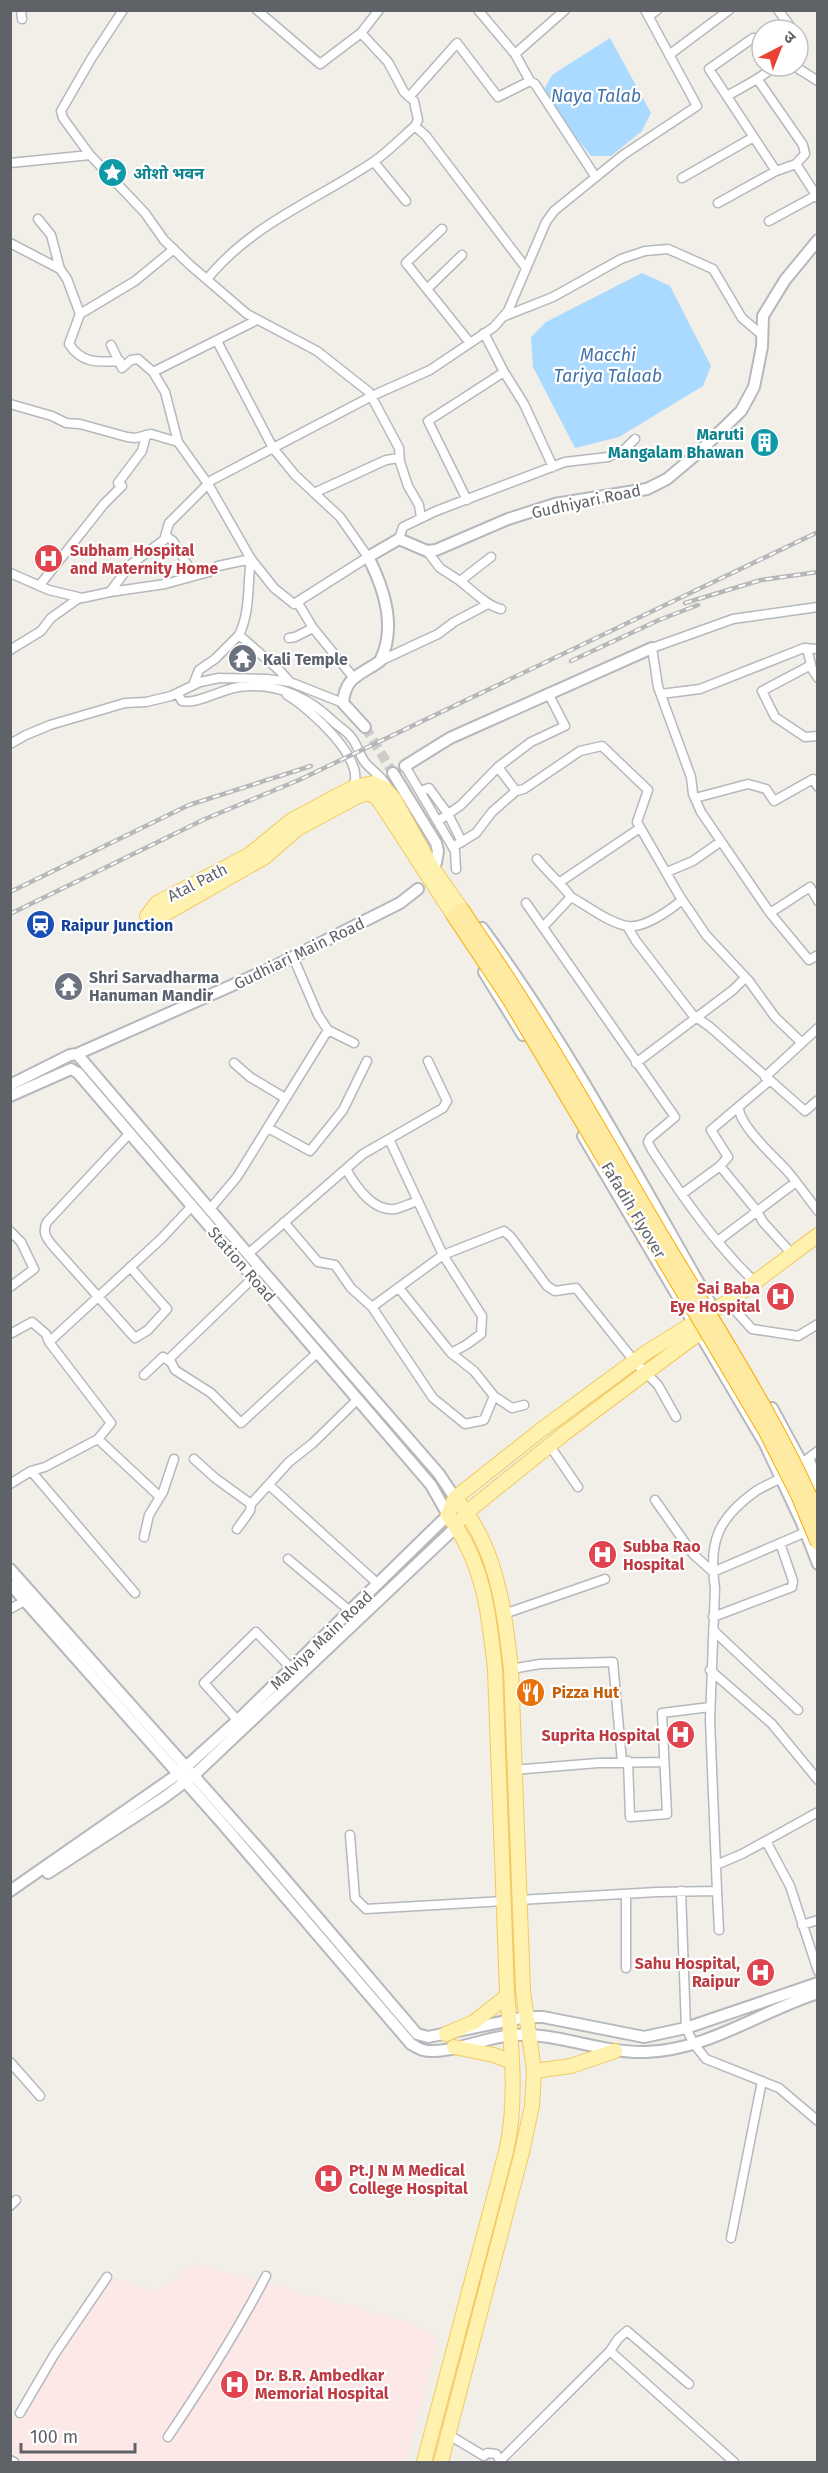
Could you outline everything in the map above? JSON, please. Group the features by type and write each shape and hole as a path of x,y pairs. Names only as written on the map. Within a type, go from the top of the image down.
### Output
{"highway":[{"name":"Fafadih Flyover","path":"458,913 516,992 746,1378 791,1457 818,1515"},
{"name":"Fafadih Flyover","path":"468,928 748,1402 782,1462 818,1543"}],"main road":[{"name":"Atal Path","path":"368,783 379,784 394,799 458,913 382,805 376,797 368,793 356,797 297,829 260,860 165,914 147,915 157,903 249,855 284,825 352,788 368,783"},
{"path":"456,1527 467,1512 818,1235"},
{"path":"717,1315 733,1308 818,1246"},
{"path":"441,2463 524,2145 532,2106 534,2071 523,1991 510,1669 504,1614 490,1557 467,1512 455,1498 541,1430 647,1352 696,1329"},
{"name":"Malviya Main Road","path":"448,1515 455,1498"},
{"path":"424,2463 511,2131 511,2028 507,1996 495,1670 481,1578 469,1548 448,1515"},
{"path":"446,2034 474,2022 507,1996"},
{"path":"454,2047 486,2053 512,2062"},
{"path":"534,2071 571,2066 615,2052"}],"street":[{"path":"123,10 61,111 63,118 90,155 133,199 174,249 207,279 257,320 316,351 372,396 399,448 399,458 421,518"},
{"path":"257,10 320,64 361,33 379,10"},
{"path":"478,10 514,54 595,176"},
{"path":"514,54 565,10"},
{"path":"504,317 546,222 554,211 595,176 697,106 647,13 657,10"},
{"path":"669,55 729,10"},
{"path":"207,279 222,260 262,227 374,162 415,126 418,120 414,101 404,92 388,62 361,33"},
{"path":"750,40 709,69 752,138 776,171"},
{"path":"409,97 457,43 498,97 530,81"},
{"path":"727,96 761,78"},
{"path":"718,203 776,171 796,164 805,154 803,145 759,80"},
{"path":"415,126 426,136 526,268"},
{"path":"682,178 752,138"},
{"path":"10,163 90,155"},
{"path":"374,162 406,201"},
{"path":"770,221 816,197 796,164"},
{"path":"38,219 51,235 60,269 67,279 80,314"},
{"path":"442,229 406,263 470,342"},
{"name":"Gudhiyari Road","path":"427,551 508,519 555,504 647,489 667,479 741,411 754,387 762,347 762,316 785,280 818,240"},
{"path":"10,243 60,269"},
{"path":"120,362 91,363 72,348 69,344 80,314 135,281 174,249"},
{"path":"110,592 130,565 164,540 169,523 208,484 372,396 430,370 504,317 554,297 621,259 645,251 668,249 713,269 742,318 762,335"},
{"path":"427,289 462,255"},
{"path":"153,372 257,320"},
{"path":"484,333 524,404 553,467"},
{"path":"218,341 273,448 294,475 340,516 368,557 387,606 387,637 380,661"},
{"path":"111,345 122,368 130,360 138,359 153,372 165,392 178,442 208,484 250,559 274,588 294,604 298,603 313,628 353,676"},
{"path":"467,500 428,421 504,372"},
{"path":"10,404 52,416 66,423 80,424 127,437 151,434 178,442"},
{"path":"39,586 104,504 122,486 118,483 142,451 146,435"},
{"path":"294,604 399,539 403,527 421,518 565,462 608,457 625,449 635,439"},
{"path":"314,493 386,460 399,458"},
{"path":"166,536 173,542 194,576"},
{"path":"399,539 427,551 440,568 478,594 488,604 501,609"},
{"path":"459,581 491,557"},
{"path":"10,651 41,632 51,618 79,598 165,584 209,572 218,566 250,559"},
{"path":"193,685 199,670 215,659 239,635 250,595 248,574 250,559"},
{"path":"10,573 39,586 79,598"},
{"path":"343,703 344,693 353,676 438,634 454,622 488,604"},
{"path":"456,869 453,848 405,766 450,738 652,648 733,619 818,608"},
{"path":"289,638 295,638 313,628"},
{"path":"239,635 290,682"},
{"path":"652,648 661,694 691,777 695,798 720,842 770,913 809,960 818,955"},
{"path":"661,694 700,689 807,648 818,649"},
{"path":"807,648 811,665 818,678"},
{"path":"811,665 762,690 775,717 806,737 818,736"},
{"path":"219,678 225,689"},
{"path":"10,744 50,725 125,703 146,702 171,696 193,685 219,678 290,682 343,703 365,727"},
{"path":"177,693 182,701 189,703 225,689 252,686 266,686 294,693 316,706 352,738 364,761 380,774 394,799"},
{"path":"252,686 288,696 304,706 324,724 340,744 355,773 355,783 352,788"},
{"path":"438,821 460,805 498,767 531,742 565,726 548,693"},
{"path":"453,848 476,833 492,812 516,791 525,789 580,752 602,746 648,790 637,822 682,900 706,935 746,978 775,1017 801,1042"},
{"path":"498,767 516,791"},
{"path":"393,773 436,843 438,851 436,863"},
{"path":"695,798 748,784 766,789 774,801 813,779 818,787"},
{"path":"421,791 429,788 448,814 462,842"},
{"path":"560,882 640,828"},
{"path":"666,872 693,861 720,842"},
{"path":"537,860 555,880 560,882 571,897 607,918 627,926 692,1014 767,1079 805,1111 818,1100"},
{"path":"770,913 810,886 818,901"},
{"name":"Gudhiari Main Road","path":"10,1085 70,1055 77,1054 293,957 400,903 418,889"},
{"path":"543,927 571,897"},
{"path":"627,926 652,919 682,900"},
{"path":"526,903 675,1117 648,1142 682,1194 739,1266 756,1282"},
{"path":"818,1479 717,1315 554,1035 473,917 458,913 455,926 532,1049 765,1444 806,1532 818,1564"},
{"path":"293,957 312,1004 328,1030 354,1043"},
{"path":"636,1063 698,1018 746,978"},
{"path":"682,1194 720,1166 728,1157 711,1130 739,1107 801,1042 818,1028"},
{"path":"210,1209 237,1177 328,1030"},
{"name":"Station Road","path":"77,1054 440,1474 455,1498"},
{"path":"268,1128 310,1151 343,1110 367,1061"},
{"path":"248,1254 363,1154 437,1113 447,1101 428,1061"},
{"path":"234,1063 250,1077 285,1098"},
{"name":"Station Road","path":"10,1096 71,1069 78,1073 431,1485 448,1515"},
{"path":"739,1107 739,1114 743,1120 818,1211"},
{"path":"129,1134 47,1222 44,1233 52,1245 135,1338 148,1329 167,1309 130,1267"},
{"path":"389,1139 443,1255 482,1316 481,1334 466,1346 451,1353"},
{"path":"720,1166 757,1211 763,1222 792,1254"},
{"path":"346,1168 355,1186 376,1205 393,1209 418,1201"},
{"path":"719,1240 796,1182"},
{"path":"49,1342 99,1298 192,1206"},
{"path":"284,1222 318,1262 335,1265 351,1288 372,1307 433,1398 465,1424 484,1420 494,1396"},
{"path":"10,1231 21,1242 34,1269 10,1287"},
{"path":"372,1307 443,1255 504,1231 548,1286 555,1291 576,1288 635,1362 657,1385 676,1417"},
{"path":"168,1360 253,1278"},
{"path":"399,1288 451,1353 474,1371 494,1396 512,1408 524,1405"},
{"path":"733,1308 752,1329 798,1336 818,1324"},
{"path":"10,1334 34,1322 46,1334 49,1342 111,1423 98,1438 10,1484"},
{"path":"144,1375 163,1358 168,1360 175,1370 211,1393 241,1423 317,1353"},
{"path":"237,1529 250,1510 251,1504 290,1462 358,1400"},
{"path":"98,1438 160,1497"},
{"path":"550,1446 578,1487"},
{"path":"719,1930 710,1707 715,1588 712,1572 714,1547 724,1518 757,1490 781,1478 818,1451"},
{"path":"144,1537 149,1515 160,1497 174,1459"},
{"path":"194,1459 215,1478 251,1504"},
{"path":"806,1460 818,1492"},
{"path":"31,1471 135,1593"},
{"path":"269,1485 378,1584"},
{"path":"655,1500 693,1554 712,1572"},
{"name":"Malviya Main Road","path":"25,1884 185,1775 241,1724 292,1669 317,1652 350,1611 365,1605 378,1584 448,1515"},
{"path":"292,1669 256,1632 204,1683 241,1724 365,1605 456,1527"},
{"path":"712,1572 806,1532"},
{"path":"713,1617 792,1587 793,1582 780,1543"},
{"path":"288,1559 350,1611"},
{"path":"10,1569 29,1598 417,2034 428,2037 511,2028 530,2035 615,2052 647,2052 694,2044 818,1993"},
{"path":"504,1614 605,1579"},
{"path":"10,1584 29,1598"},
{"path":"10,1609 29,1598"},
{"path":"712,1630 798,1710"},
{"path":"510,1669 540,1664 613,1662 630,1817 667,1814 662,1713 710,1707"},
{"path":"710,1670 772,1724 818,1780"},
{"path":"513,1770 625,1762 664,1762"},
{"path":"185,1775 411,2044 424,2051 454,2047 511,2028 526,2018 543,2018 644,2037 686,2028 818,1983"},
{"path":"716,1865 818,1812"},
{"path":"350,1835 355,1898 366,1909 504,1901"},
{"path":"766,1841 790,1886 818,1971"},
{"path":"10,1891 25,1884"},
{"path":"10,1898 25,1884"},
{"path":"681,1891 686,2028 694,2044 706,2058 786,2093 818,2121"},
{"path":"519,1900 717,1891"},
{"path":"626,1894 626,1968"},
{"path":"802,1925 818,1920"},
{"path":"10,2062 40,2096"},
{"path":"731,2238 762,2081"},
{"path":"168,2437 249,2310 266,2276"},
{"path":"20,2413 54,2355 107,2277"},
{"path":"449,2435 483,2459 492,2453 501,2461 627,2331 689,2384"},
{"path":"610,2351 734,2463"},
{"path":"10,2460 14,2463"}],"shaded area":[{"name":"Dr. B.R. Ambedkar Memorial Hospital","path":"193,2263 413,2323 439,2339 406,2462 27,2462 11,2450 11,2429 110,2277 152,2290 161,2289"}],"water":[{"name":"Naya Talab","path":"610,38 651,113 642,131 611,156 591,156 542,93 552,75"},
{"name":"Macchi Tariya Talaab","path":"642,273 670,286 711,366 703,386 619,437 575,448 533,367 531,337 546,322"}],"tunnel":[{"path":"365,727 393,773"}],"railway":[{"path":"10,914 205,819 299,780 818,532"},
{"path":"685,603 761,580 818,572"},
{"path":"571,661 659,620 698,605"},
{"path":"10,892 189,805 311,766"}],"place":[{"name":"ओशो भवन","path":"112,173"},
{"name":"Maruti Mangalam Bhawan","path":"765,443"},
{"name":"Subham Hospital and Maternity Home","path":"49,559"},
{"name":"Kali Temple","path":"242,659"},
{"name":"Raipur Junction","path":"40,925"},
{"name":"Shri Sarvadharma Hanuman Mandir","path":"68,986"},
{"name":"Sai Baba Eye Hospital","path":"781,1297"},
{"name":"Subba Rao Hospital","path":"602,1555"},
{"name":"Pizza Hut","path":"531,1692"},
{"name":"Suprita Hospital","path":"681,1735"},
{"name":"Sahu Hospital, Raipur","path":"761,1972"},
{"name":"Pt.J N M Medical College Hospital","path":"328,2179"},
{"name":"Dr. B.R. Ambedkar Memorial Hospital","path":"234,2384"}]}
